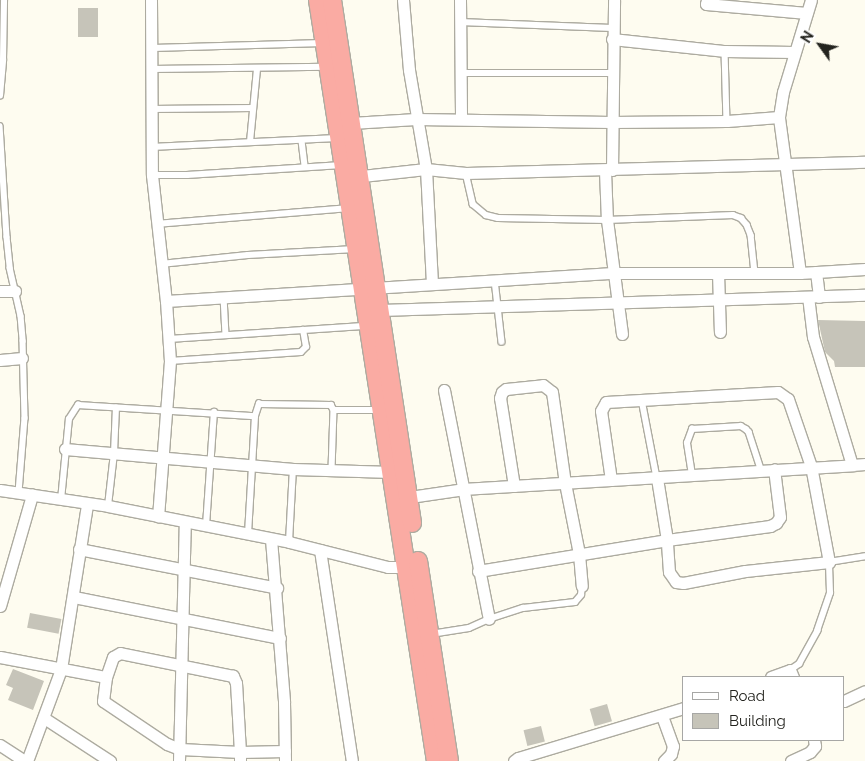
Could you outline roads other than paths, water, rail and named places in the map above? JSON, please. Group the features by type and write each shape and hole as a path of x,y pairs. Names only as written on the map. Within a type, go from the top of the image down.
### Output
{"highway":[{"path":"318,0 340,138 350,173 370,287 370,326 392,472 402,498"},
{"path":"332,0 351,124 351,208 357,249 380,310 436,761"},
{"path":"412,568 429,634 448,761"}],"street":[{"path":"151,0 153,48 151,109 152,175 166,301 170,361 158,517"},
{"path":"403,0 416,119 426,169 432,284"},
{"path":"460,0 462,119"},
{"path":"614,0 607,220 622,334"},
{"path":"707,0 706,4 807,13"},
{"path":"800,273 779,117 783,92 811,0"},
{"path":"612,34 724,51 794,52"},
{"path":"351,124 416,119 611,122 727,121 779,117"},
{"path":"350,173 426,169 466,173 609,170 865,162"},
{"path":"166,301 614,273 755,274 865,269"},
{"path":"816,272 813,337 852,465"},
{"path":"718,273 720,332"},
{"path":"0,291 14,291"},
{"path":"380,310 865,295"},
{"path":"0,360 22,358"},
{"path":"514,486 500,398 502,392 506,389 542,385 552,392 565,483 579,554 582,586"},
{"path":"444,390 488,619"},
{"path":"611,480 601,411 602,405 606,402 778,392 788,399 811,466 829,562 745,571 682,583 676,582 669,572 667,540 657,478"},
{"path":"65,449 332,471 392,472"},
{"path":"402,498 464,489 865,464"},
{"path":"478,571 667,540 770,526 776,523 780,517 774,469"},
{"path":"0,490 108,506 289,542 388,567 412,568"},
{"path":"0,606 32,495"},
{"path":"0,745 26,761 44,718 61,669 74,597 79,549 87,504"},
{"path":"180,761 185,522"},
{"path":"240,757 236,683 233,676 120,654 113,657 106,677 103,701 168,744 180,748 240,757 285,756 280,638 272,539"},
{"path":"79,549 277,588"},
{"path":"320,550 352,761"},
{"path":"74,597 280,638"},
{"path":"0,657 106,677"},
{"path":"778,676 792,674"},
{"path":"845,701 865,691"},
{"path":"514,761 518,758 682,709"},
{"path":"662,716 673,746 671,754 664,761"},
{"path":"44,718 110,761"},
{"path":"791,761 810,752 815,746 814,741"}],"lane":[{"path":"0,96 4,0"},
{"path":"460,22 612,34"},
{"path":"153,48 325,43"},
{"path":"724,51 727,121"},
{"path":"152,69 329,67"},
{"path":"250,142 257,69"},
{"path":"460,73 611,73"},
{"path":"151,109 253,108"},
{"path":"0,126 6,237 14,291 21,316 25,418 19,493"},
{"path":"152,147 340,138"},
{"path":"302,141 304,167"},
{"path":"152,175 187,176 304,167 350,173"},
{"path":"466,173 473,204 486,215 498,218 607,220 733,215 747,224 751,234 755,274"},
{"path":"156,224 351,208"},
{"path":"161,264 248,255 357,249"},
{"path":"495,280 502,342"},
{"path":"224,297 226,333"},
{"path":"169,339 226,333 370,326"},
{"path":"170,361 301,352 306,347 303,330"},
{"path":"642,400 657,478"},
{"path":"248,534 255,416 259,404 327,403 333,407 332,471"},
{"path":"61,500 69,419 78,405 255,416"},
{"path":"108,506 114,453 116,408"},
{"path":"334,410 382,410"},
{"path":"206,526 214,412"},
{"path":"692,475 687,443 692,429 740,426 746,428 761,470"},
{"path":"289,542 293,468"},
{"path":"792,674 817,631 830,593 829,562 865,556"},
{"path":"429,634 469,628 488,619 523,608 575,602 582,595 582,586"}]}
